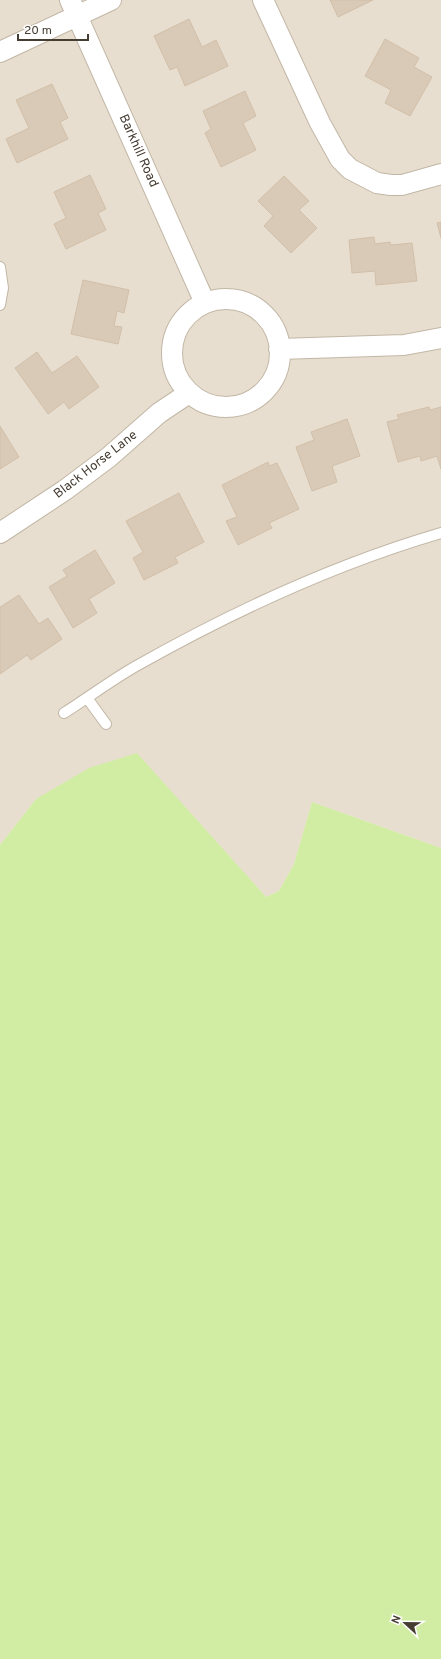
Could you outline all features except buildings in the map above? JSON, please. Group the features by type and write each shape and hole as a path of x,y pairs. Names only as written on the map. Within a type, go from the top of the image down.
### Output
{"street":[{"path":"0,52 74,8 111,0"},
{"path":"263,0 320,123 340,159 350,169 377,183 391,185 402,185 441,174"},
{"name":"Barkhill Road","path":"74,8 205,303"},
{"path":"226,299 240,301 254,307 264,315 272,324 278,339 279,349 278,365 268,386 253,400 241,405 223,407 210,405 199,400 181,384 175,371 172,351 173,340 177,329 192,310 205,303 226,299"},
{"path":"279,349 404,345 441,338"},
{"name":"Black Horse Lane","path":"0,533 65,490 109,457 159,414 189,392"}],"lane":[{"path":"0,267 3,288 0,305"},
{"path":"64,713 137,665 255,604 313,578 441,533"},
{"path":"87,698 106,724"}],"shaded area":[{"path":"0,0 441,0 441,848 312,802 294,864 279,891 266,897 137,754 36,799 0,845"}],"green space":[{"path":"137,753 266,897 279,891 294,864 312,802 441,848 441,1659 0,1659 0,845 36,799 89,768"}]}
